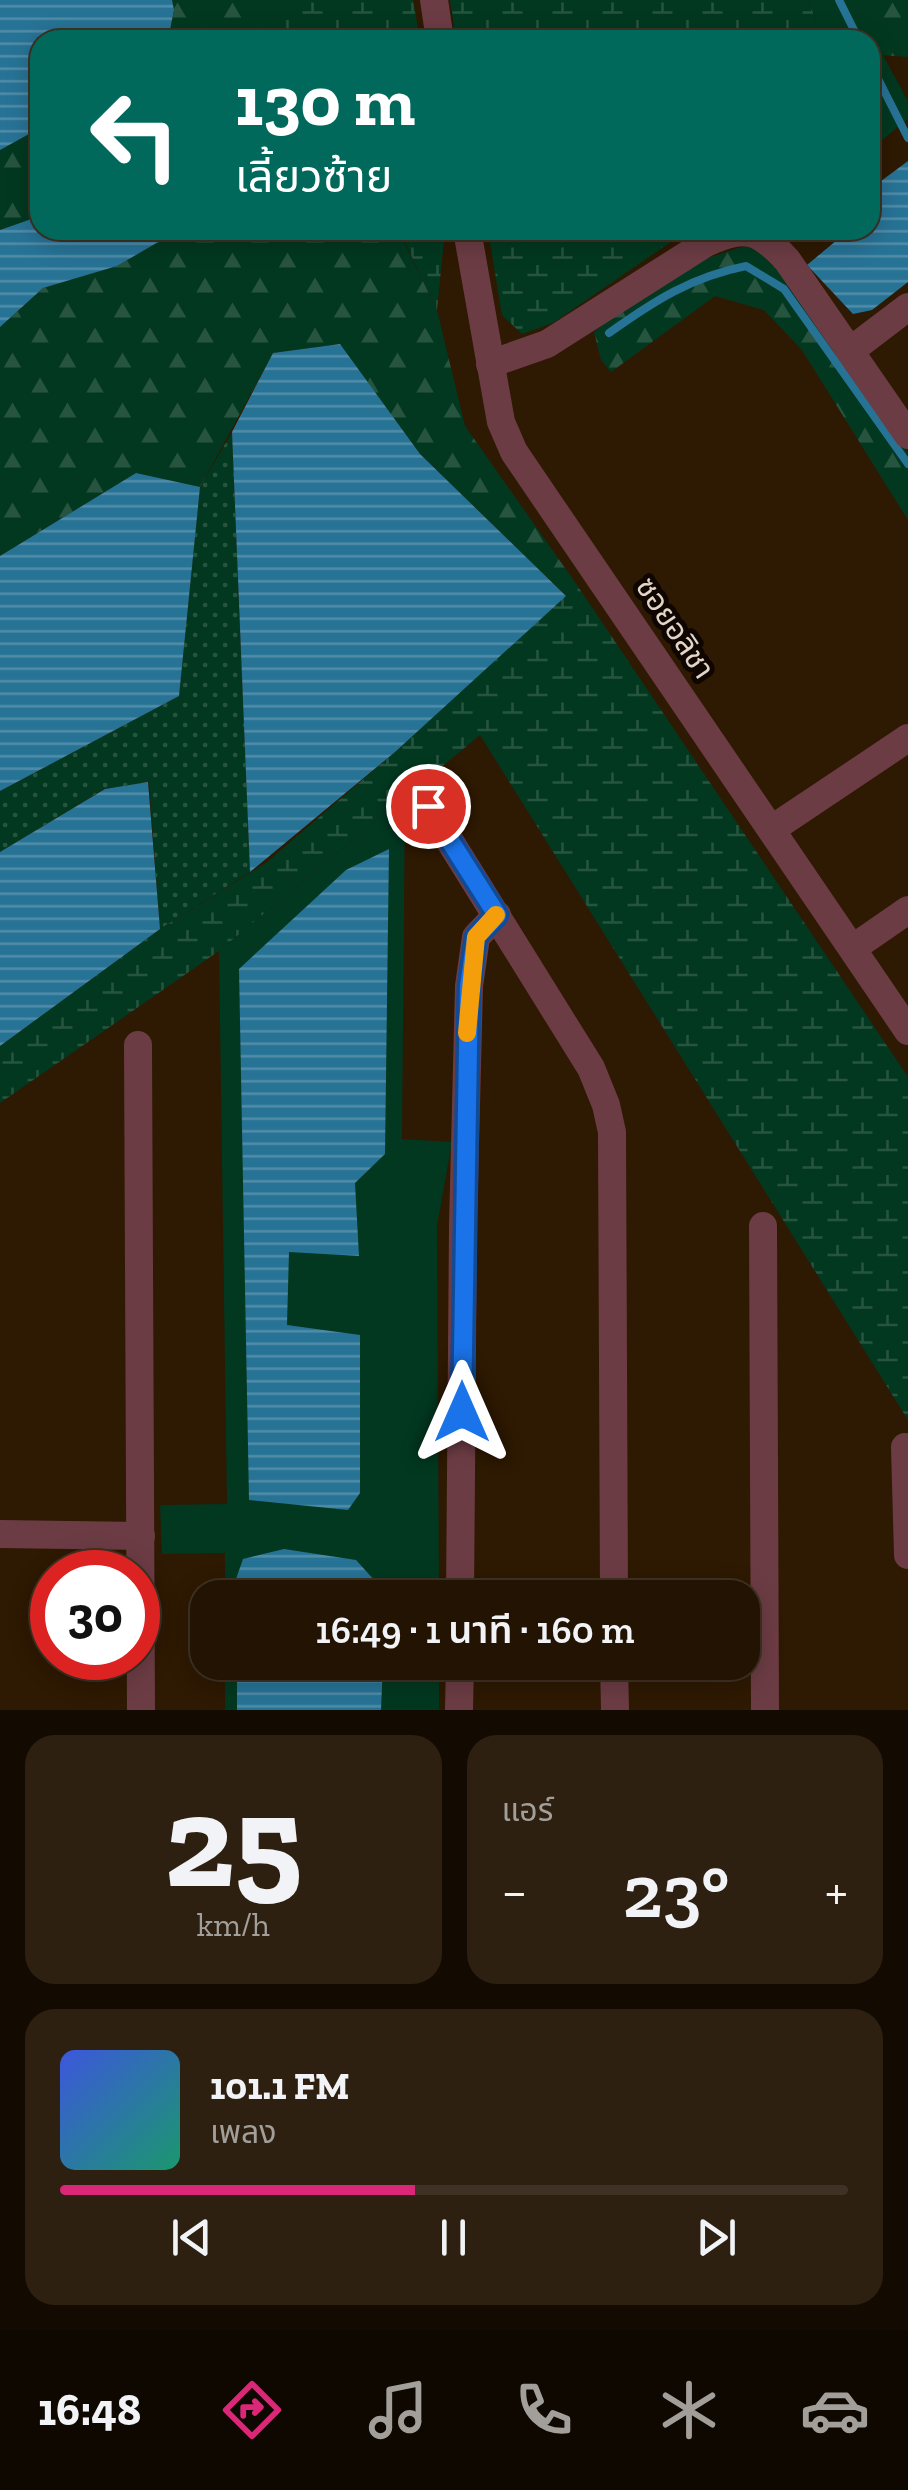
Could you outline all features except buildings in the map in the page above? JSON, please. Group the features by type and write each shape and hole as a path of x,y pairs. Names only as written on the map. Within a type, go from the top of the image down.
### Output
{"street":[{"path":"434,0 438,30"},
{"name":"ซอยอลิชา","path":"469,240 501,422 514,452 908,1030"},
{"path":"490,364 547,344 713,240"},
{"path":"769,240 788,260 908,435"},
{"path":"850,351 908,307"},
{"path":"772,828 908,738"},
{"path":"428,806 591,1068 606,1105 612,1132 614,1580"},
{"path":"852,948 908,910"},
{"path":"460,1580 469,986 476,937 497,915"},
{"path":"138,1046 142,1710"},
{"path":"763,1226 765,1710"},
{"path":"905,1447 908,1555"},
{"path":"0,1534 141,1536"},
{"path":"460,1680 460,1710"},
{"path":"614,1680 615,1710"}],"green space":[{"path":"172,0 267,0 284,30 171,30"},
{"path":"267,0 413,0 418,30 284,30"},
{"path":"450,0 808,0 816,20 812,30 454,30"},
{"path":"808,0 853,0 869,30 812,30 816,20"},
{"path":"853,0 908,0 908,57 881,55 880,30 868,30"},
{"path":"880,50 908,101 908,119 880,142"},
{"path":"30,134 30,220 0,230 0,150"},
{"path":"162,240 403,240 437,310 465,426 577,585 566,596 420,454 339,344 273,353 200,487 136,473 0,556 0,327 43,288 117,266"},
{"path":"404,240 444,240 437,310"},
{"path":"490,240 673,240 553,323 522,334 502,315"},
{"path":"746,246 773,257 908,453 908,520 802,350 764,310 715,296 611,372 601,360 594,332 613,317 683,270"},
{"path":"232,432 250,872 160,929 149,782 104,789 0,852 0,791 179,696 200,487"},
{"path":"577,585 908,1077 908,1420 480,735 219,951 0,1103 0,1046 160,929 267,862 395,752"},
{"path":"405,797 402,1139 452,1142 437,1226 439,1580 225,1580 225,1553 162,1554 160,1505 227,1504 219,951"},
{"path":"225,1680 439,1680 439,1710 225,1710"}],"water":[{"path":"0,0 172,0 170,30 30,30 30,134 0,150"},
{"path":"908,161 908,282 872,310 853,314 807,265 837,240 880,240 880,182"},
{"path":"30,220 30,240 162,240 117,266 43,288 0,327 0,230"},
{"path":"340,344 420,454 566,596 395,752 250,872 232,432 273,353"},
{"path":"136,473 200,487 179,696 0,791 0,556"},
{"path":"148,782 160,929 0,1046 0,852 105,789"},
{"path":"389,849 385,1154 355,1183 359,1256 289,1252 287,1325 360,1335 360,1493 348,1510 249,1500 239,969 346,870"},
{"path":"284,1549 356,1560 374,1580 236,1580 243,1559"},
{"path":"237,1680 382,1680 381,1710 237,1710"}],"waterway":[{"path":"839,0 854,30"},
{"path":"880,83 908,138"},
{"path":"609,333 674,292 746,266 784,289 908,464"}],"slow traffic":[{"path":"467,1033 476,937 496,915"}],"route":[{"path":"428,806 497,915 476,937 469,986 462,1412"}]}
